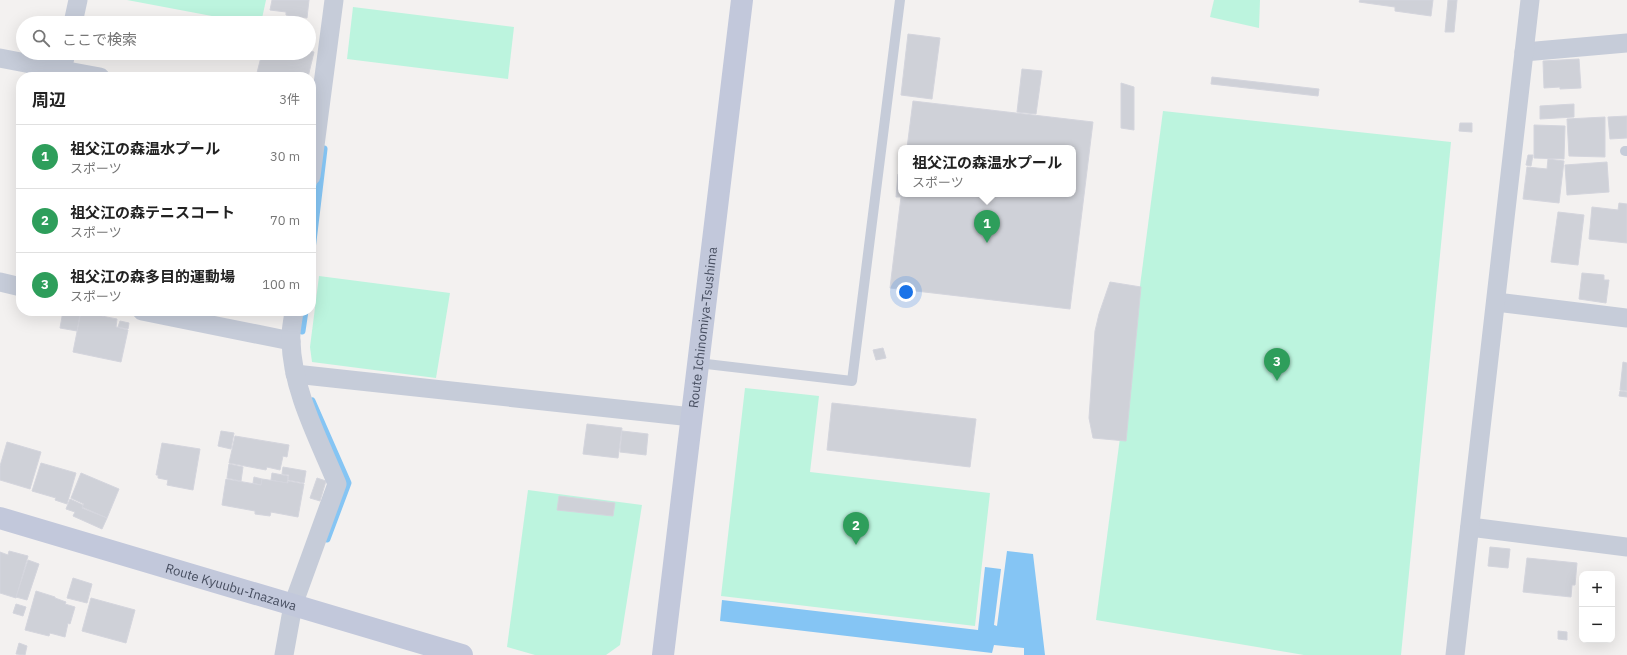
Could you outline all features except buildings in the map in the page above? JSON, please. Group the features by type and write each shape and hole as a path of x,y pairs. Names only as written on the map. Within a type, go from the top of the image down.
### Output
{"main road":[{"name":"Route Ichinomiya-Tsushima","path":"663,655 742,0"},
{"name":"Route Kyuubu-Inazawa","path":"0,518 462,655"}],"street":[{"path":"75,16 78,0"},
{"path":"316,107 334,0"},
{"path":"1455,655 1530,0"},
{"path":"1524,52 1627,43"},
{"path":"0,58 16,59"},
{"path":"43,60 64,61 89,72"},
{"path":"0,282 16,285"},
{"path":"1496,302 1627,318"},
{"path":"167,316 290,341"},
{"path":"284,655 293,605 337,484 303,400 295,374 290,341 293,316"},
{"path":"295,374 692,417"},
{"path":"1470,527 1627,547"}],"lane":[{"path":"698,363 852,381 900,0"}],"green space":[{"path":"127,0 266,0 263,16 212,16"},
{"path":"1214,0 1260,0 1259,28 1210,17"},
{"path":"353,7 514,27 508,79 347,59"},
{"path":"1163,111 1451,142 1401,655 1304,655 1096,620"},
{"path":"319,276 450,293 436,378 312,362 310,347 314,316 316,316 316,300"},
{"path":"745,388 819,396 810,472 990,493 975,626 721,596"},
{"path":"528,490 642,505 620,645 606,655 535,655 507,647"}],"water":[{"path":"1007,551 1033,554 1045,655 1024,655 1024,648 994,645 992,653 720,621 722,600 978,630 985,567 1001,569 994,625 997,626"}],"waterway":[{"path":"316,216 324,149"},
{"path":"302,331 304,316"},
{"path":"312,401 348,483 327,539"}],"place":[{"name":"祖父江の森温水プール","path":"987,243"},
{"name":"祖父江の森多目的運動場","path":"1277,381"},
{"name":"祖父江の森テニスコート","path":"856,545"}]}
